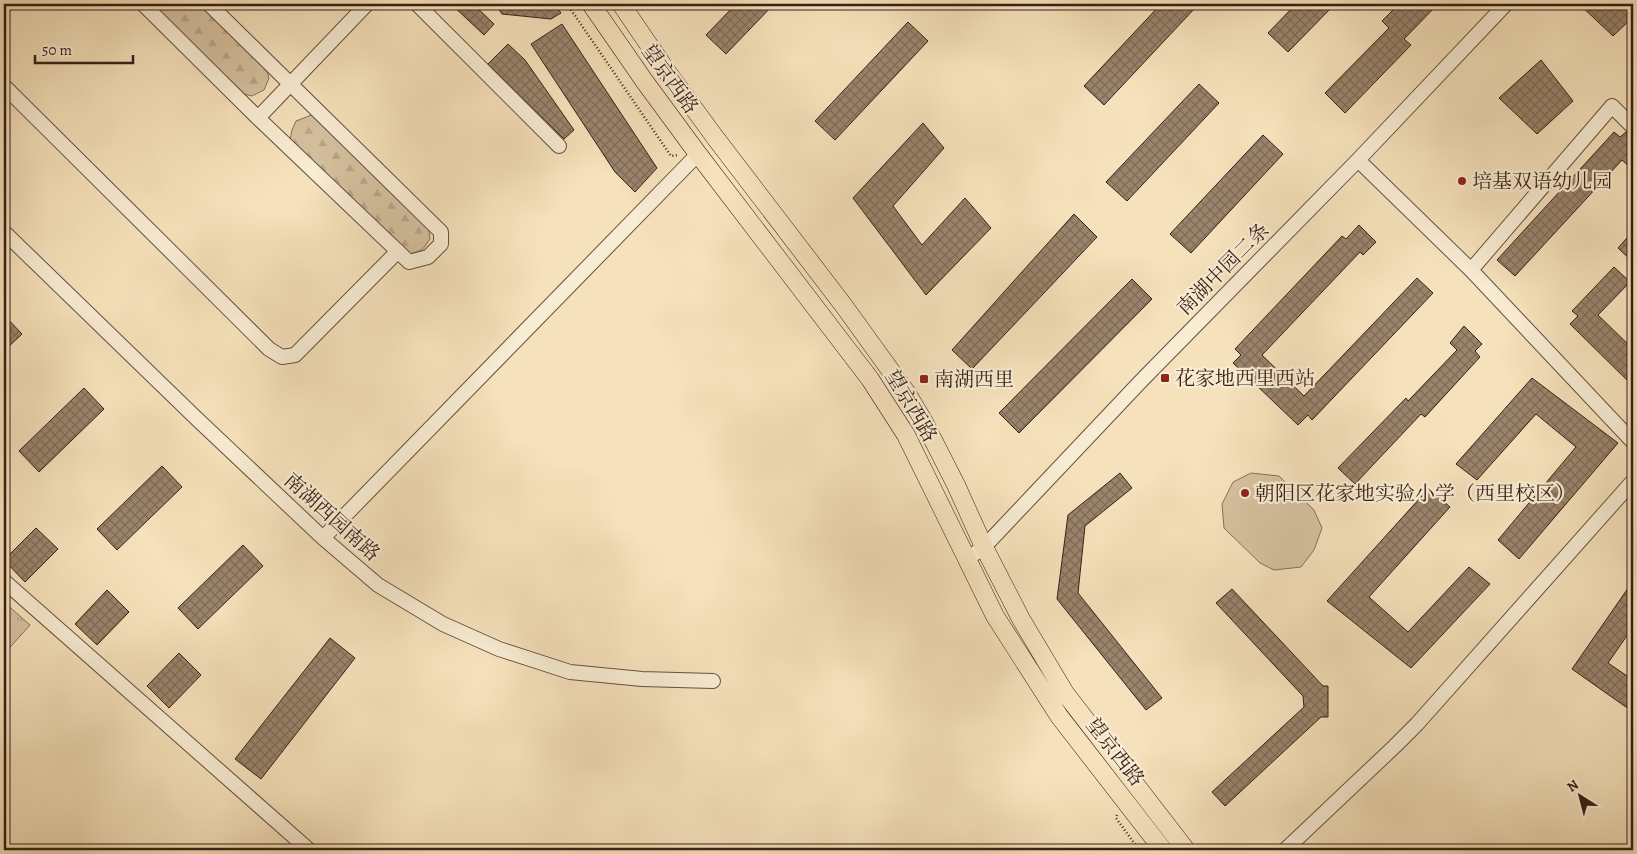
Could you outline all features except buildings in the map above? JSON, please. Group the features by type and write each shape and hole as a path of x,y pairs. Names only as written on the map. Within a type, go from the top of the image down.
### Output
{"main road":[{"name":"望京西路","path":"591,4 698,154 870,379 906,435 995,616 1060,716 1163,850"},
{"name":"望京西路","path":"621,4 702,120 844,306 906,392 924,422 956,485 984,547 1021,619 1065,692 1186,850"}],"street":[{"path":"143,4 258,118 409,262 428,257 441,244 441,232 209,4"},
{"path":"258,118 290,82 367,4"},
{"path":"417,4 559,146"},
{"name":"南湖中园二条","path":"967,559 984,547 1142,380 1358,160 1506,4"},
{"path":"4,86 269,349 282,357 295,355 398,251"},
{"path":"1471,270 1612,106 1633,127"},
{"path":"323,538 698,154"},
{"path":"1358,160 1471,270 1633,442"},
{"name":"南湖西园南路","path":"4,232 323,538 378,585 443,624 499,649 570,672 642,679 713,681"},
{"path":"1285,850 1416,724 1633,481"},
{"path":"4,580 309,850"}],"path":[{"path":"567,4 671,156 698,154"}],"green space":[{"path":"149,4 202,4 265,65 269,78 264,90 252,96 240,93"},
{"path":"314,114 428,224 430,239 422,250 410,254 290,140 296,121"},
{"path":"1251,473 1279,476 1314,510 1322,528 1314,550 1301,567 1274,570 1260,563 1224,528 1222,504 1233,482"},
{"path":"4,602 30,625 4,654"}],"place":[{"name":"培基双语幼儿园","path":"1462,181"},
{"name":"花家地西里西站","path":"1165,378"},
{"name":"南湖西里","path":"924,379"},
{"name":"朝阳区花家地实验小学（西里校区）","path":"1245,493"}]}
